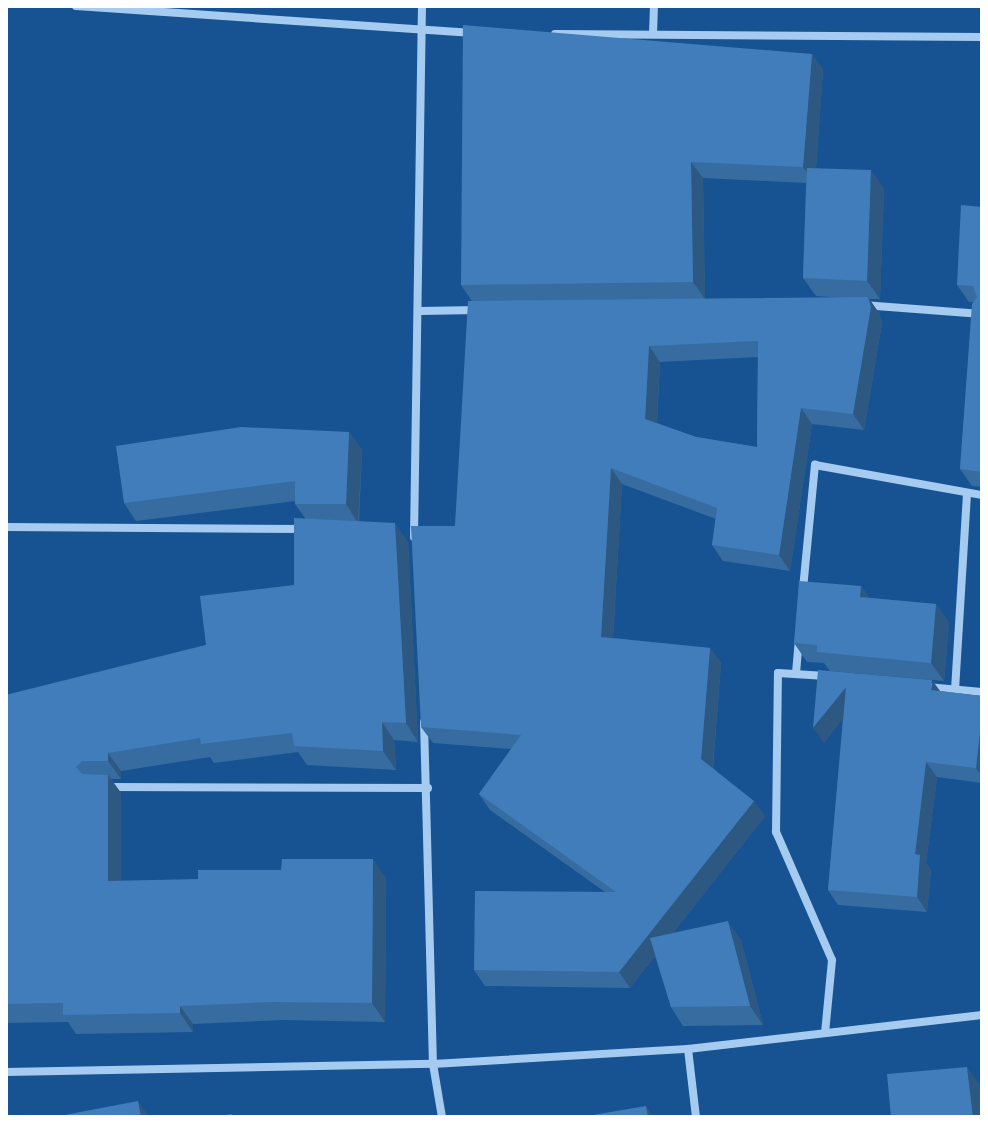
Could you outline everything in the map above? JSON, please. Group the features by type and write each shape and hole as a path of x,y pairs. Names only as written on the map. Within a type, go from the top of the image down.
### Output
{"street":[{"path":"76,6 422,33 484,33"},
{"path":"414,545 420,311 422,6"},
{"path":"653,34 654,6"},
{"path":"545,33 982,37"},
{"path":"851,304 982,314"},
{"path":"420,311 497,309"},
{"path":"802,599 815,465 982,495"},
{"path":"955,690 967,493"},
{"path":"6,527 319,529"},
{"path":"398,530 414,530"},
{"path":"796,673 800,629"},
{"path":"825,1033 832,960 776,832 778,673 843,678"},
{"path":"907,685 982,692"},
{"path":"424,712 433,1064 442,1117"},
{"path":"96,786 428,788"},
{"path":"6,1072 433,1064 688,1049 982,1015"},
{"path":"688,1049 696,1117"}],"building":[{"path":"463,25 812,54 803,167 691,162 693,282 461,285"},
{"path":"807,168 871,170 867,281 803,278"},
{"path":"961,205 982,207 982,472 960,469 972,304 977,297 973,286 957,285"},
{"path":"868,297 871,307 853,414 801,408 779,555 712,545 717,508 611,468 601,637 710,648 701,759 754,801 619,972 474,970 475,891 616,892 479,794 521,735 421,727 411,526 455,526 468,301","holes":["758,341 757,447 696,437 645,419 649,346"]},
{"path":"241,427 349,432 346,504 295,504 295,481 124,503 116,446"},
{"path":"294,518 395,523 406,723 382,722 383,751 294,746 292,733 201,744 200,738 108,753 108,761 82,761 76,767 82,774 108,775 108,881 198,879 198,870 281,870 282,859 373,859 372,1003 271,1002 180,1006 180,1013 63,1015 63,1003 6,1004 6,695 206,645 200,596 294,585"},
{"path":"799,581 861,586 860,597 936,604 931,663 817,652 817,645 794,643"},
{"path":"818,670 932,680 931,690 982,696 976,768 926,762 915,854 920,855 917,897 828,890 846,687 813,728"},
{"path":"728,921 750,1006 671,1007 650,938"},
{"path":"967,1067 973,1117 891,1117 887,1074"},
{"path":"138,1101 141,1117 54,1117"},
{"path":"646,1106 648,1117 581,1117"}]}
